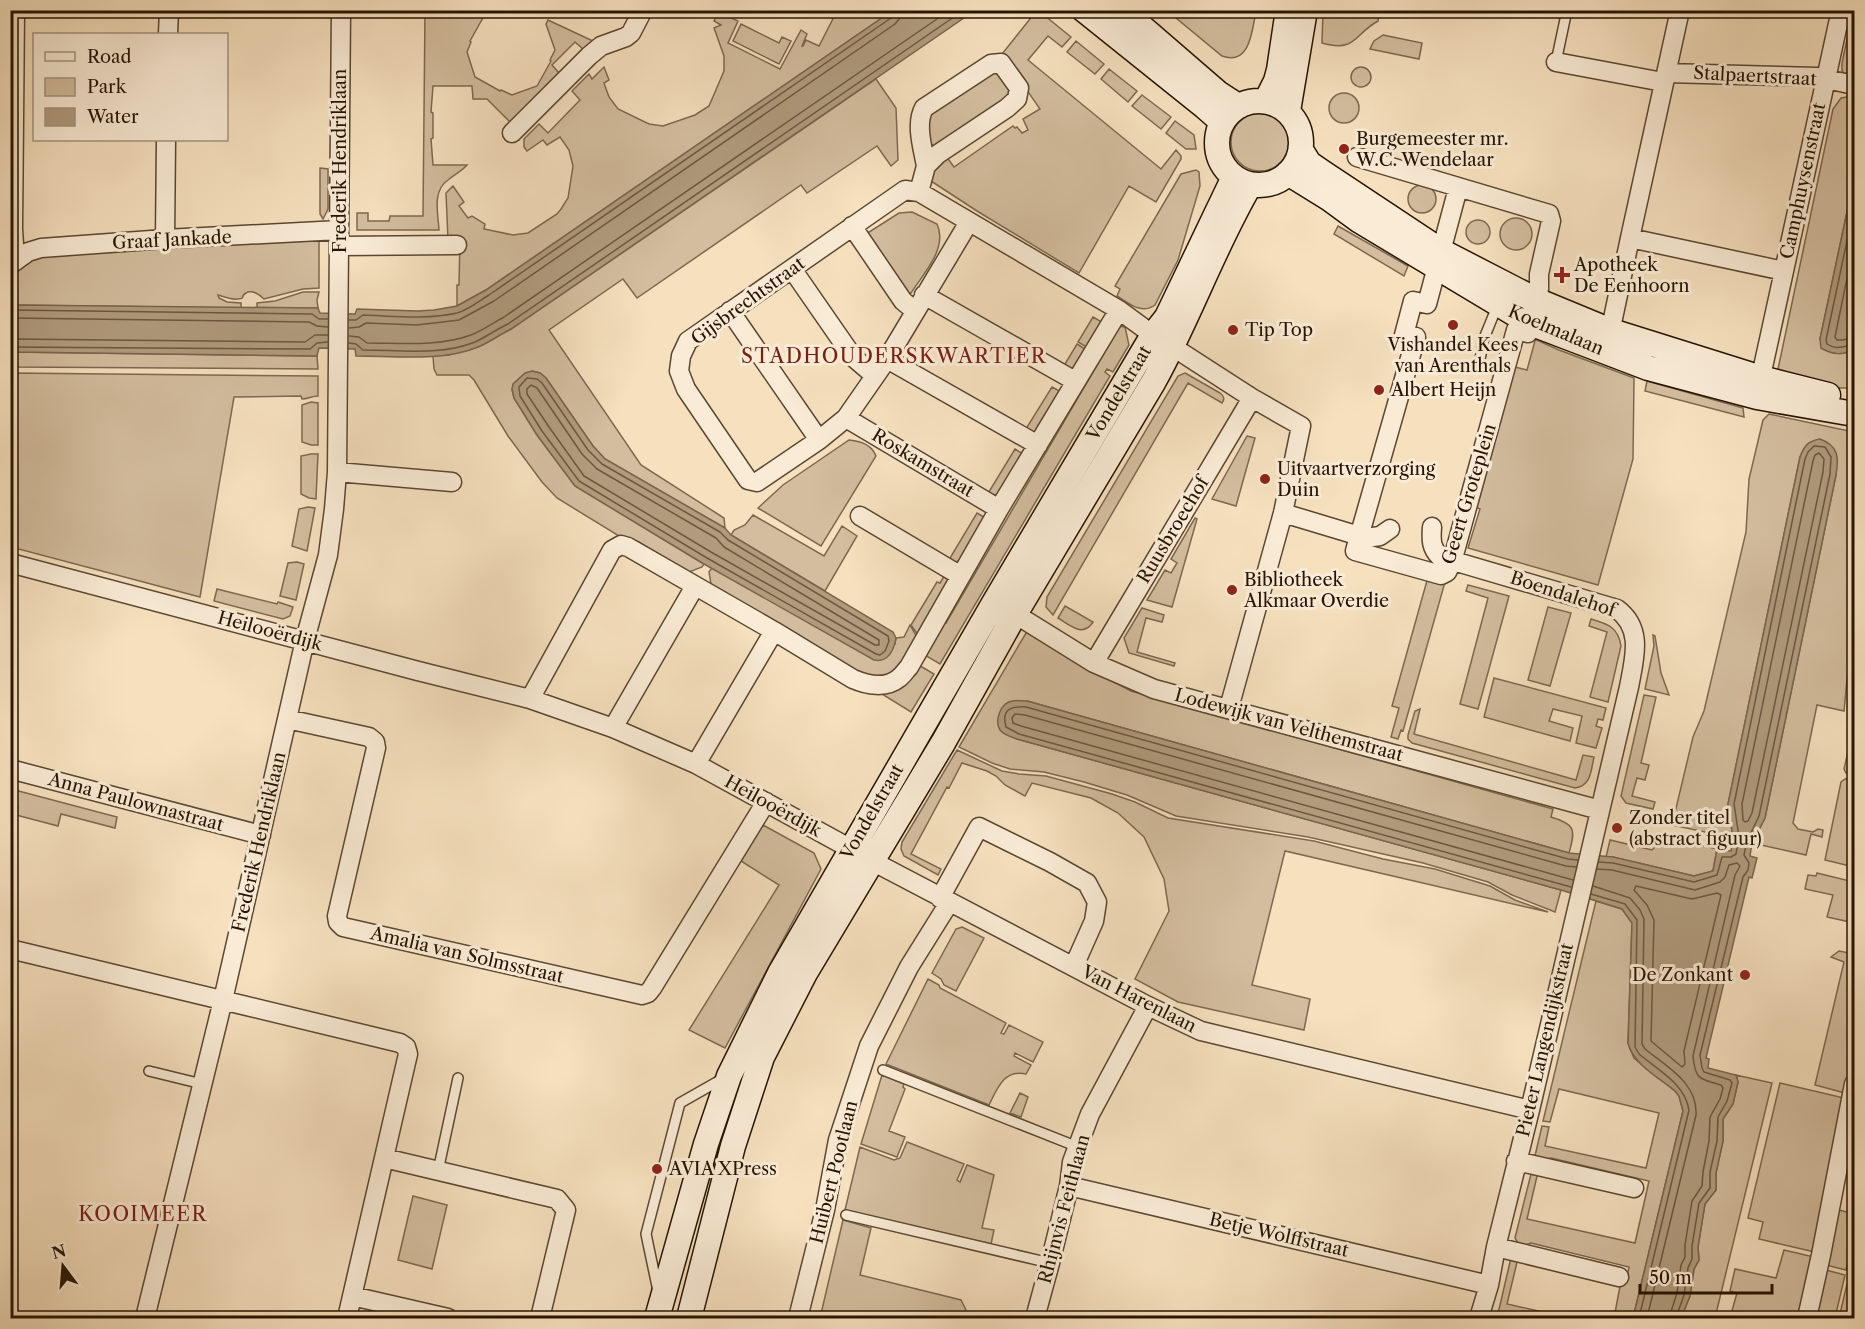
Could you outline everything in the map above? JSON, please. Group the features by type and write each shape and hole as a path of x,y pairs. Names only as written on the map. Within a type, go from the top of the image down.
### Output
{"street":[{"path":"13,262 15,10"},
{"path":"168,33 169,10"},
{"name":"Frederik Hendriklaan","path":"145,1318 223,1000 305,640 328,555 337,472 341,10"},
{"path":"512,133 589,56 601,46 632,33 642,10"},
{"path":"1084,10 1205,107 1230,114"},
{"path":"1122,10 1218,93 1230,114"},
{"path":"1266,101 1279,70 1288,10"},
{"path":"1288,111 1305,10"},
{"path":"1608,341 1680,10"},
{"name":"Camphuysenstraat","path":"1630,238 1784,271 1841,10"},
{"path":"1556,62 1665,77"},
{"path":"926,166 921,140 920,115 924,108 991,64 1001,63 1019,88 1017,99 938,154 926,166 918,192 1119,310 1252,398 1301,426 1283,513 1229,708"},
{"name":"Stalpaertstraat","path":"1665,77 1817,77 1854,85"},
{"path":"1256,101 1266,101 1277,104 1288,111 1299,130 1300,150 1296,164 1288,173 1270,184 1242,181 1226,169 1219,158 1216,146 1217,134 1230,114 1256,101"},
{"path":"165,239 166,141"},
{"name":"Koelmalaan","path":"1300,150 1309,163 1439,259"},
{"path":"1356,157 1549,214 1551,221 1539,273 1539,289 1530,323"},
{"name":"Koelmalaan","path":"1288,173 1330,198 1360,221 1439,259 1501,294 1530,323 1608,341"},
{"name":"Vondelstraat","path":"689,1318 733,1146 762,1057 805,973 943,743 1015,614 1237,208 1242,181"},
{"path":"1359,536 1416,337 1404,334 1413,301 1427,304 1458,189"},
{"name":"Gijsbrechtstraat","path":"819,440 757,482 748,480 686,389 679,371 681,356 688,341 852,226 905,190 918,192"},
{"path":"730,311 819,440 846,417 887,359 969,222"},
{"path":"852,226 903,301 920,303 1075,381"},
{"name":"Graaf Jankade","path":"13,262 28,252 40,248 165,239 339,238 457,245"},
{"path":"792,269 852,357 874,375"},
{"path":"1759,388 1784,271"},
{"name":"Koelmalaan","path":"1501,294 1536,300 1608,341 1648,368 1759,388 1854,398"},
{"path":"530,699 612,550 621,545 774,631 853,679 867,685 885,684 899,679 909,667 999,509 1119,310"},
{"name":"Geert Groteplein","path":"1359,536 1354,551 1441,575 1447,572 1452,562 1516,330 1528,333 1530,323"},
{"name":"Vondelstraat","path":"659,1311 706,1144 729,1076 780,973 994,603 1163,341"},
{"path":"887,359 1038,446"},
{"name":"Koelmalaan","path":"1759,388 1854,414"},
{"name":"Ruusbroechof","path":"1094,663 1252,398"},
{"name":"Roskamstraat","path":"846,417 999,509"},
{"path":"337,472 452,482"},
{"path":"1283,513 1366,538 1380,536 1390,529"},
{"path":"860,516 961,576"},
{"name":"Boendalehof","path":"1432,527 1431,541 1434,551 1440,557 1617,609 1625,615 1629,622 1635,636 1635,653 1592,848"},
{"name":"Heilooërdijk","path":"10,564 530,699 613,728 696,764 851,849"},
{"path":"613,728 695,586"},
{"name":"Lodewijk van Velthemstraat","path":"994,603 1094,663 1154,689 1600,810"},
{"path":"696,764 774,631"},
{"name":"Amalia van Solmsstraat","path":"287,719 369,737 375,742 376,748 338,916 338,922 343,927 642,995 648,993 652,988 766,802"},
{"name":"Anna Paulownastraat","path":"10,769 261,835"},
{"name":"Huibert Pootlaan","path":"798,1318 825,1210 838,1140 869,1046 979,827 1087,883 1097,902 1094,921 1074,966"},
{"name":"Pieter Langendijkstraat","path":"1479,1318 1489,1285 1516,1161 1592,848"},
{"path":"851,849 872,861"},
{"name":"Van Harenlaan","path":"872,861 1148,1006 1201,1031 1530,1110"},
{"path":"10,949 400,1043 406,1047 408,1054 347,1318"},
{"name":"Rhijnvis Feithlaan","path":"1035,1318 1069,1186 1072,1162 1090,1114 1148,1006"},
{"path":"1807,1318 1852,1114 1854,1084"},
{"path":"384,1158 557,1199 566,1210 540,1318"},
{"name":"Pieter Langendijkstraat","path":"1516,1161 1634,1188"},
{"name":"Betje Wolffstraat","path":"1069,1186 1489,1285"},
{"path":"1496,1247 1619,1276"},
{"path":"352,1296 448,1318"}],"lane":[{"path":"1556,62 1567,10"},
{"path":"1480,359 1485,336 1501,294"},
{"path":"884,1070 1078,1148"},
{"path":"149,1071 202,1084"},
{"path":"659,1311 646,1234 680,1103 729,1076"},
{"path":"438,1171 458,1078"},
{"path":"846,1215 1050,1263"}],"green space":[{"path":"1179,10 1256,11 1248,44 1239,56 1232,58 1222,56 1176,18"},
{"path":"1323,10 1380,11 1378,21 1354,41 1342,46 1322,43"},
{"path":"425,11 496,11 484,16 470,41 467,52 475,77 512,95 537,86 551,61 555,50 546,24 548,20 593,41 584,50 575,42 552,65 560,74 511,123 487,99 473,99 472,86 433,86 431,112 433,113 433,138 431,139 433,165 467,165 450,178 440,190 437,203 439,230 357,230 357,213 368,213 368,221 389,221 390,216 423,216"},
{"path":"837,11 892,11 486,290 457,306 460,240 448,240 446,193 453,186 464,202 459,206 468,218 472,216 485,224 484,229 513,235 528,233 557,214 568,198 573,166 569,150 560,137 547,145 543,140 527,151 524,147 524,139 539,124 548,133 580,100 572,91 589,74 592,79 604,67 609,80 604,83 609,97 618,109 649,124 663,126 695,115 709,106 724,71 724,56 714,28 721,25 714,21 719,12 738,21 728,43 780,69 801,30 807,34 802,46 806,40 819,46"},
{"path":"1030,11 1039,11 1071,37 1062,47 1048,36 1028,60 1161,169 1176,150 1181,156 1156,202 1129,186 1079,273 931,181 932,171 946,156 954,167 1013,126 1022,133 1028,130 1023,119 1040,109 1002,54 1030,19"},
{"path":"1853,11 1854,80 1846,79 1842,70"},
{"path":"741,24 779,43 782,37 791,41 779,64 733,41"},
{"path":"1383,35 1422,43 1419,59 1370,49 1374,41"},
{"path":"1076,41 1104,64 1095,74 1067,52"},
{"path":"1361,67 1368,70 1371,77 1368,84 1361,87 1354,84 1351,77 1354,70"},
{"path":"1109,69 1137,91 1128,102 1101,79"},
{"path":"998,71 1009,88 1008,97 940,144 934,146 929,142 929,111 984,73"},
{"path":"876,79 896,108 898,160 891,166 877,146 807,193 801,185 637,298 623,279 549,330 641,465 724,518 725,528 605,459 540,373 532,371 512,389 514,398 537,435 575,486 704,564 684,574 663,562 662,556 639,542 632,544 557,498 542,482 508,436 474,380 469,375 437,375 433,356 449,355 478,347 511,329"},
{"path":"1344,93 1354,98 1359,108 1354,118 1344,123 1334,118 1329,108 1334,98"},
{"path":"1142,95 1171,117 1161,129 1132,106"},
{"path":"1854,97 1854,179 1820,339 1850,352 1854,348 1854,388 1829,388 1778,369 1833,109 1841,98"},
{"path":"1260,113 1276,118 1284,126 1289,142 1284,158 1276,166 1260,171 1244,166 1236,158 1231,142 1236,126 1244,118"},
{"path":"1175,121 1194,135 1196,149 1186,149 1166,133"},
{"path":"320,168 328,169 328,209 323,219 320,214"},
{"path":"1196,170 1199,172 1200,186 1178,260 1155,305 1145,309 1135,307 1117,296 1120,289 1115,286 1181,174"},
{"path":"1422,185 1432,189 1436,199 1432,209 1422,213 1412,209 1408,199 1412,189"},
{"path":"912,212 937,224 940,233 933,260 911,293 907,294 866,234 899,213"},
{"path":"1516,218 1527,223 1532,234 1527,245 1516,250 1505,245 1500,234 1505,223"},
{"path":"1478,220 1483,221 1489,227 1489,237 1483,243 1478,244 1473,243 1467,237 1466,232 1467,227 1473,221"},
{"path":"1338,226 1408,266 1404,276 1334,234"},
{"path":"319,237 319,288 303,289 264,299 253,292 248,292 238,299 218,295 227,302 241,303 241,308 11,305 10,275 40,254"},
{"path":"303,292 319,292 318,308 257,308 257,303 275,301"},
{"path":"1093,317 1105,324 1090,349 1078,342"},
{"path":"1118,326 1125,327 1129,345 1113,372 1107,369 1105,372 1110,376 940,664 923,654 943,622 946,623"},
{"path":"1530,337 1634,378 1633,459 1598,585 1468,548 1480,509 1473,506 1511,366 1527,370 1535,341 1529,339"},
{"path":"1077,344 1088,351 1074,367 1062,369"},
{"path":"11,352 317,356 318,369 11,367"},
{"path":"10,373 318,376 318,396 302,399 301,396 234,397 200,597 11,547"},
{"path":"1185,373 1220,393 1224,398 1223,402 1188,383 1053,615 1046,607 1047,597 1178,376"},
{"path":"1647,381 1743,408 1744,417 1645,391"},
{"path":"1052,387 1063,393 1038,433 1024,432"},
{"path":"311,402 318,403 318,445 302,442 302,405"},
{"path":"1769,414 1854,432 1854,615 1850,669 1848,669 1844,711 1817,705 1793,823 1798,829 1813,832 1818,829 1823,830 1822,837 1811,834 1806,855 1752,843 1765,818 1836,475 1800,457 1728,804 1733,838 1672,825 1693,737 1704,711 1746,532 1749,479 1763,420"},
{"path":"1247,436 1255,438 1236,506 1212,499"},
{"path":"849,440 865,444 876,456 821,546 758,508 783,485"},
{"path":"1015,449 1023,454 1000,495 987,495"},
{"path":"318,454 316,499 301,494 301,456"},
{"path":"315,508 307,551 292,546 299,509"},
{"path":"977,513 987,519 962,563 958,561 955,568 947,563"},
{"path":"753,515 824,556 842,526 857,536 825,591 731,535 734,530 745,525"},
{"path":"1195,518 1197,519 1172,607 1147,600 1165,570 1171,573 1177,563 1171,559"},
{"path":"288,563 304,564 296,600 280,596"},
{"path":"712,568 895,644 896,638 904,637 910,625 918,639 900,671 866,681 712,590 709,572"},
{"path":"946,573 954,578 918,635 911,625 937,582 940,583"},
{"path":"1428,577 1445,582 1403,731 1401,730 1398,739 1391,737 1399,708 1392,706"},
{"path":"1468,585 1509,596 1478,709 1460,704 1488,598 1466,591"},
{"path":"217,589 293,607 290,616 283,619 214,601"},
{"path":"1065,606 1093,622 1089,627 1081,630 1072,627 1058,618"},
{"path":"1548,607 1571,613 1550,686 1528,680"},
{"path":"1142,608 1164,615 1162,622 1146,618 1137,652 1175,663 1174,666 1129,653 1124,638"},
{"path":"1591,619 1611,627 1620,640 1621,646 1608,702 1590,697 1607,632 1589,626"},
{"path":"1026,633 1030,633 1131,691 1553,809 1551,817 1569,825 1573,838 1569,853 1027,701 1017,739 1561,890 1555,912 1512,895 1488,882 1423,863 1308,837 1176,816 1127,795 1084,782 1044,772 1010,769 959,747"},
{"path":"1653,635 1661,673 1669,695 1645,689 1654,646"},
{"path":"917,664 934,674 911,712 882,694 886,688"},
{"path":"1494,678 1606,708 1603,720 1598,719 1596,726 1602,728 1596,748 1576,743 1582,716 1553,709 1549,721 1573,728 1570,741 1484,717"},
{"path":"1644,695 1656,697 1641,763 1649,765 1645,780 1637,778 1632,796 1655,802 1653,809 1626,803 1621,796"},
{"path":"1420,709 1414,734 1576,780 1583,755 1594,757 1589,777 1584,784 1575,788 1412,743 1408,735 1415,711"},
{"path":"1854,739 1854,775 1846,773 1844,769 1850,743"},
{"path":"957,750 1002,771 1046,776 1112,794 1168,818 1314,841 1383,859 1435,869 1490,886 1515,900 1548,912 1285,851 1252,985 1310,999 1304,1030 1178,1002 1135,979 1169,911 1164,879 1144,837 1118,813 1091,798 1032,783 1025,796 1005,785 987,771 962,763 911,854 941,869 938,875 904,856 901,849 902,842"},
{"path":"1845,779 1854,780 1854,867 1825,860 1841,782"},
{"path":"11,789 117,817 115,828 61,814 58,826 16,815 18,807 11,805"},
{"path":"763,825 814,853 821,869 725,1048 689,1030 779,885 741,861"},
{"path":"1658,835 1717,849 1713,871 1694,876 1606,857 1610,840 1652,850 1656,846"},
{"path":"1817,873 1854,882 1854,902 1850,922 1827,917 1833,895 1805,889 1808,875 1816,876"},
{"path":"1596,901 1622,909 1632,923 1628,1043 1634,1058 1675,1091 1679,1096 1683,1111 1633,1318 1614,1318 1621,1281 1626,1282 1629,1267 1531,1243 1523,1246 1515,1238 1532,1170 1538,1172 1527,1219 1635,1243 1649,1181 1551,1158 1534,1160 1542,1126 1549,1127 1545,1146 1646,1168 1659,1113 1559,1089 1550,1122 1543,1121"},
{"path":"962,927 984,938 956,991 944,985 941,979 932,973 956,929"},
{"path":"1839,951 1854,954 1854,1044 1845,1093 1815,1085 1844,962 1831,957"},
{"path":"928,979 940,988 1006,1023 1001,1033 1004,1034 1009,1025 1043,1042 1033,1062 1015,1053 1014,1056 1031,1065 1026,1074 1018,1073 1007,1077 989,1105 886,1064"},
{"path":"882,1075 904,1084 905,1089 889,1131 905,1137 897,1157 861,1144"},
{"path":"1736,1075 1772,1083 1715,1318 1681,1318 1690,1296 1694,1269 1699,1260 1698,1247 1705,1204 1716,1190 1716,1173 1723,1141 1723,1119 1733,1104 1738,1082"},
{"path":"1780,1083 1844,1098 1815,1252 1759,1239 1763,1222 1748,1218"},
{"path":"1020,1093 1028,1097 1021,1117 1010,1113"},
{"path":"907,1142 964,1164 957,1180 960,1182 967,1165 994,1175 982,1228 994,1230 991,1244 845,1210 860,1147 894,1160 900,1158"},
{"path":"413,1196 447,1205 432,1269 398,1260"},
{"path":"1839,1210 1854,1214 1854,1234 1846,1270 1826,1265"},
{"path":"843,1220 871,1228 860,1275 961,1300 966,1310 964,1318 820,1318"},
{"path":"1784,1250 1814,1257 1799,1318 1730,1318 1737,1293 1730,1291 1735,1269 1776,1278"},
{"path":"1518,1258 1507,1304 1569,1318 1497,1318 1511,1259"},
{"path":"1826,1270 1845,1275 1835,1318 1814,1318"},
{"path":"1847,1284 1854,1285 1848,1318 1839,1318"}],"water":[{"path":"892,11 974,11 511,329 478,347 449,355 418,357 356,356 355,349 319,348 317,356 11,352 11,305 318,308 320,313 355,314 357,309 417,311 457,306 486,290"},
{"path":"1854,179 1854,348 1846,353 1838,354 1821,348 1820,339"},
{"path":"532,371 546,378 593,446 605,459 725,528 731,535 893,632 896,638 890,655 883,660 874,660 704,564 575,486 537,435 514,398 513,384 525,373"},
{"path":"1820,439 1831,445 1836,453 1836,475 1765,818 1752,843 1750,856 1757,858 1752,878 1749,877 1706,1058 1709,1059 1708,1068 1736,1075 1738,1082 1733,1104 1723,1119 1723,1141 1716,1173 1716,1190 1705,1204 1698,1247 1699,1260 1694,1269 1690,1296 1681,1318 1633,1318 1683,1111 1679,1096 1675,1091 1635,1058 1628,1043 1632,923 1622,909 1017,739 1000,730 998,717 1008,702 1027,701 1569,853 1613,857 1694,876 1713,871 1717,849 1731,851 1733,838 1728,804 1800,457 1807,445"}],"place":[{"name":"Burgemeester mr. W.C. Wendelaar","path":"1344,149"},
{"name":"Apotheek De Eenhoorn","path":"1562,275"},
{"name":"Vishandel Kees van Arenthals","path":"1453,325"},
{"name":"Tip Top","path":"1233,330"},
{"name":"Albert Heijn","path":"1379,390"},
{"name":"Uitvaartverzorging Duin","path":"1265,479"},
{"name":"Bibliotheek Alkmaar Overdie","path":"1232,590"},
{"name":"Zonder titel (abstract figuur)","path":"1617,828"},
{"name":"De Zonkant","path":"1745,975"},
{"name":"AVIA XPress","path":"657,1169"}],"district":[{"name":"STADHOUDERSKWARTIER","path":"894,356"},
{"name":"KOOIMEER","path":"143,1214"}]}
